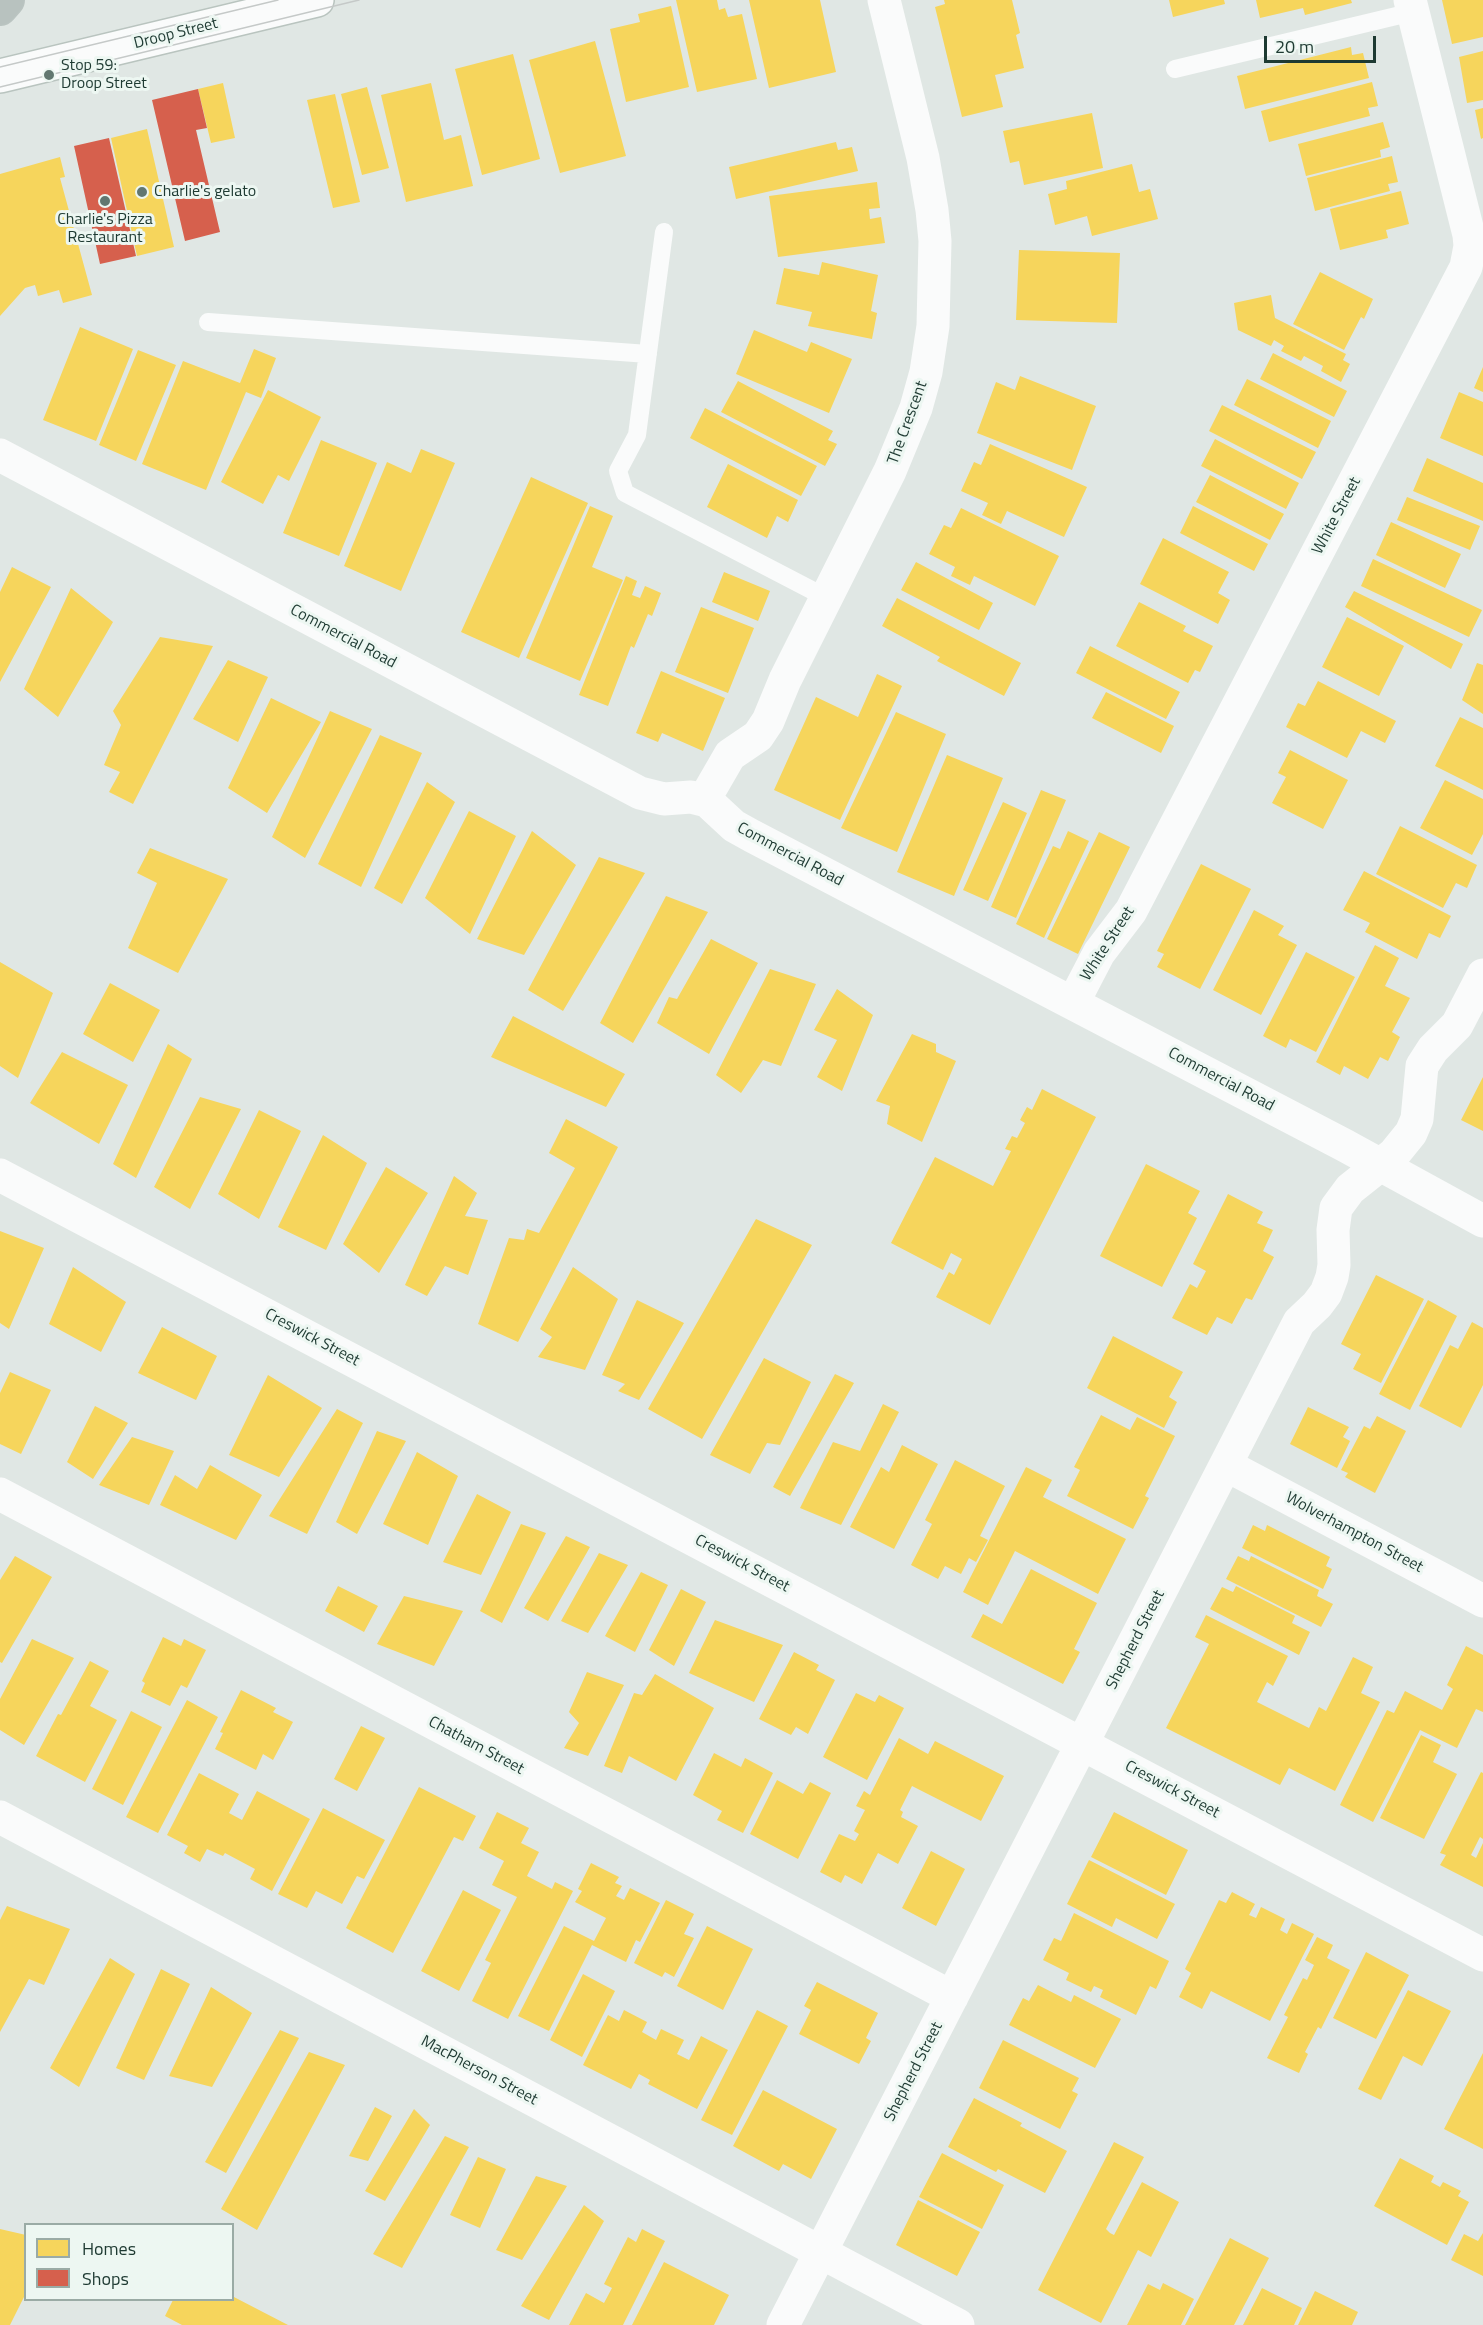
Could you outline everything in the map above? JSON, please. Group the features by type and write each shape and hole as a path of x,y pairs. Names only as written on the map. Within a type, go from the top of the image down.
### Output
{"highway":[{"path":"0,8 7,0"}],"street":[{"name":"Droop Street","path":"0,76 317,0"},
{"name":"The Crescent","path":"704,800 730,755 752,741 764,728 825,597 890,471 916,408 926,372 933,326 934,241 928,182 884,0"},
{"name":"White Street","path":"1073,1003 1100,953 1131,911 1463,276 1476,233 1412,6"},
{"name":"Commercial Road","path":"0,455 640,793 664,799 704,800 715,806 734,826 752,836 1344,1145 1483,1221"},
{"name":"Shepherd Street","path":"783,2325 1299,1322 1322,1299 1329,1285 1334,1265 1333,1224 1336,1208 1350,1189 1394,1154 1411,1133 1417,1119 1422,1066 1433,1049 1457,1025 1483,975"},
{"name":"Creswick Street","path":"0,1175 1483,1955"},
{"name":"Wolverhampton Street","path":"1226,1465 1483,1601"},
{"name":"Chatham Street","path":"0,1494 952,1997"},
{"name":"MacPherson Street","path":"0,1817 958,2325"}],"lane":[{"path":"1175,69 1412,6"},
{"path":"664,232 637,435 618,471 625,493 825,597"},
{"path":"208,322 648,354"}],"building: Homes":[{"path":"676,0 717,0 719,10 725,8 728,17 742,14 757,79 697,92"},
{"path":"749,0 820,0 836,72 769,88"},
{"path":"944,0 1012,0 1020,33 1016,35 1024,68 995,75 1003,107 962,117 935,7 945,4"},
{"path":"1169,0 1224,0 1225,4 1173,17"},
{"path":"1256,0 1351,0 1352,3 1305,15 1303,8 1260,18"},
{"path":"1442,0 1483,0 1483,37 1452,44"},
{"path":"671,6 689,87 626,102 610,29 640,22 638,14"},
{"path":"595,41 626,156 560,173 529,60"},
{"path":"1351,47 1352,55 1363,53 1369,78 1245,109 1237,76"},
{"path":"1483,51 1483,100 1467,103 1459,57"},
{"path":"513,54 540,159 482,175 455,69"},
{"path":"1372,82 1378,106 1368,108 1370,116 1269,142 1261,111"},
{"path":"223,83 235,138 211,143 198,89"},
{"path":"431,83 444,140 461,135 473,186 406,202 381,95"},
{"path":"367,87 389,168 362,175 341,94"},
{"path":"335,94 360,202 333,208 307,100"},
{"path":"1483,108 1483,138 1481,139 1475,110"},
{"path":"1092,113 1103,168 1024,185 1019,161 1010,163 1003,131"},
{"path":"1383,122 1390,147 1380,150 1381,157 1306,176 1298,144"},
{"name":"Charlie's gelato","path":"147,129 174,247 137,256 111,138"},
{"path":"836,142 838,150 852,147 858,171 736,199 729,167"},
{"path":"1392,156 1398,182 1388,184 1390,191 1315,211 1307,178"},
{"path":"60,157 65,177 60,178 92,295 63,303 59,290 38,296 35,285 25,288 0,316 0,174"},
{"path":"1132,164 1139,192 1150,189 1158,219 1092,236 1087,216 1055,225 1048,194 1067,189 1066,181"},
{"path":"877,182 880,208 869,209 870,219 881,217 885,243 778,257 769,196"},
{"path":"1401,191 1409,224 1386,230 1388,238 1340,250 1330,209"},
{"path":"1019,250 1120,253 1117,323 1016,320"},
{"path":"822,262 878,275 871,311 877,313 872,339 808,326 812,312 776,304 784,268 819,275"},
{"path":"1320,272 1373,299 1364,319 1361,317 1344,350 1293,324"},
{"path":"1271,295 1275,318 1346,354 1343,360 1350,364 1341,382 1321,371 1323,366 1304,356 1301,361 1281,351 1284,346 1274,340 1271,346 1238,330 1234,303"},
{"path":"80,327 133,349 96,441 43,420"},
{"path":"754,330 807,352 811,342 852,359 829,413 736,374"},
{"path":"254,349 276,358 261,398 246,392 206,490 142,464 183,361 240,383"},
{"path":"138,350 176,365 136,461 99,445"},
{"path":"1273,353 1347,391 1334,417 1260,379"},
{"path":"1483,367 1483,392 1474,388"},
{"path":"1020,376 1096,406 1072,470 977,433 996,382 1015,390"},
{"path":"1247,379 1331,421 1318,448 1234,405"},
{"path":"738,381 833,431 828,440 837,444 825,466 721,412"},
{"path":"268,390 321,417 289,481 278,475 263,504 221,482"},
{"path":"1459,392 1483,402 1483,456 1440,438"},
{"path":"1222,405 1316,452 1302,479 1209,431"},
{"path":"705,408 817,466 801,496 690,438"},
{"path":"1215,439 1299,483 1286,509 1201,466"},
{"path":"321,440 377,463 339,556 283,533"},
{"path":"990,444 1087,487 1064,537 1007,511 1001,524 982,515 988,503 961,491 974,462 981,465"},
{"path":"421,449 455,463 401,591 344,566 387,462 411,473"},
{"path":"1427,458 1483,483 1483,521 1413,491"},
{"path":"728,464 798,500 788,522 777,516 767,538 707,507"},
{"path":"1210,475 1284,514 1270,540 1196,502"},
{"path":"531,477 588,503 519,658 461,632"},
{"path":"1407,497 1480,526 1470,550 1397,520"},
{"path":"590,506 613,516 592,567 623,580 580,681 526,658"},
{"path":"1193,506 1268,544 1254,571 1180,533"},
{"path":"961,508 1059,556 1035,606 974,576 970,585 951,576 955,567 929,554 944,525 951,528"},
{"path":"1391,522 1461,554 1445,588 1376,555"},
{"path":"1163,538 1229,572 1218,593 1230,600 1218,624 1140,584"},
{"path":"1373,559 1482,610 1469,637 1361,586"},
{"path":"916,562 993,603 979,630 901,590"},
{"path":"12,567 51,587 0,682 0,592"},
{"path":"724,572 770,591 758,621 712,602"},
{"path":"626,576 637,581 632,595 640,598 645,586 661,593 652,616 648,614 634,648 631,646 608,706 579,695"},
{"path":"71,588 113,622 58,717 24,689"},
{"path":"1354,591 1463,644 1451,669 1345,607"},
{"path":"897,598 1021,663 1004,696 937,661 940,657 882,626"},
{"path":"1139,602 1186,626 1183,631 1213,646 1200,672 1195,670 1188,683 1116,646"},
{"path":"701,607 754,628 728,693 675,672"},
{"path":"1347,617 1404,646 1379,696 1322,667"},
{"path":"160,637 213,646 133,804 109,792 120,772 104,765 121,725 113,711"},
{"path":"1090,646 1180,692 1166,719 1076,673"},
{"path":"228,660 268,677 238,742 193,719"},
{"path":"1477,663 1483,665 1483,714 1462,700"},
{"path":"661,671 725,698 703,751 662,733 658,742 636,733"},
{"path":"877,674 902,686 840,820 774,790 816,697 858,717"},
{"path":"1318,681 1396,721 1385,743 1361,731 1347,758 1286,727 1298,703 1305,706"},
{"path":"1106,692 1174,726 1161,753 1092,718"},
{"path":"271,698 321,722 267,813 228,788"},
{"path":"330,711 372,729 305,858 272,837"},
{"path":"896,712 946,734 897,852 841,828"},
{"path":"1460,717 1483,728 1483,790 1435,766"},
{"path":"380,735 422,753 361,887 318,864"},
{"path":"1290,750 1348,780 1323,829 1272,803 1286,777 1278,773"},
{"path":"947,755 1003,778 954,896 897,872"},
{"path":"1445,780 1483,799 1483,834 1472,855 1420,828"},
{"path":"427,782 455,802 402,904 374,888"},
{"path":"1041,790 1066,800 1016,918 991,907"},
{"path":"1003,802 1027,813 988,901 963,890"},
{"path":"469,811 516,836 470,934 425,898"},
{"path":"1400,826 1477,865 1467,888 1456,883 1443,908 1376,874"},
{"path":"532,831 576,865 524,955 477,939"},
{"path":"1068,831 1089,841 1044,938 1016,924 1053,846 1060,849"},
{"path":"1099,832 1130,847 1078,954 1047,939"},
{"path":"150,848 228,879 178,973 128,948 157,883 137,873"},
{"path":"599,857 645,873 563,1011 528,990"},
{"path":"1201,864 1251,889 1200,989 1157,967 1164,954 1157,951"},
{"path":"1364,871 1451,916 1440,938 1429,933 1417,959 1365,932 1370,923 1343,910"},
{"path":"666,896 708,912 633,1043 600,1023"},
{"path":"1254,910 1284,926 1278,935 1297,945 1261,1015 1213,990"},
{"path":"711,939 758,963 709,1054 657,1023 669,997 677,999"},
{"path":"1375,945 1399,958 1385,986 1410,998 1392,1032 1400,1037 1388,1061 1380,1057 1368,1079 1344,1066 1340,1075 1316,1062"},
{"path":"1306,952 1355,977 1316,1052 1290,1039 1286,1048 1263,1036"},
{"path":"0,962 53,993 18,1078 0,1066"},
{"path":"770,969 816,984 781,1066 763,1060 741,1093 716,1075"},
{"path":"110,983 160,1010 133,1062 83,1034"},
{"path":"837,989 873,1015 842,1091 817,1077 837,1040 814,1030"},
{"path":"513,1016 625,1074 606,1107 491,1057"},
{"path":"912,1034 936,1044 936,1052 956,1061 922,1142 887,1124 890,1106 876,1101"},
{"path":"168,1044 192,1059 136,1178 113,1164"},
{"path":"62,1052 128,1085 99,1144 30,1103"},
{"path":"1483,1077 1483,1131 1461,1120"},
{"path":"1042,1089 1096,1117 990,1325 936,1297 949,1272 954,1275 962,1259 951,1253 943,1270 891,1243 935,1157 993,1186 1011,1151 1005,1149 1012,1136 1017,1138 1025,1123 1020,1120 1027,1107 1032,1110"},
{"path":"200,1097 241,1109 190,1209 154,1187"},
{"path":"259,1110 301,1131 259,1219 218,1194"},
{"path":"566,1119 618,1147 518,1342 478,1324 509,1238 524,1240 527,1229 539,1233 575,1168 549,1153"},
{"path":"323,1135 367,1163 326,1250 278,1227"},
{"path":"1146,1164 1200,1191 1188,1213 1197,1218 1162,1287 1100,1256"},
{"path":"386,1167 428,1193 379,1273 343,1244"},
{"path":"454,1176 477,1193 465,1216 488,1220 468,1275 445,1266 427,1296 405,1285"},
{"path":"1228,1194 1263,1212 1257,1223 1273,1230 1263,1251 1274,1257 1252,1300 1246,1298 1232,1324 1217,1317 1207,1335 1172,1318 1190,1284 1197,1288 1206,1271 1193,1264"},
{"path":"756,1219 812,1245 702,1439 648,1409"},
{"path":"0,1231 44,1248 9,1329 0,1323"},
{"path":"73,1267 126,1302 101,1352 49,1324"},
{"path":"573,1267 618,1299 585,1370 538,1357 552,1337 540,1329"},
{"path":"1376,1275 1424,1299 1381,1383 1353,1369 1361,1354 1341,1344"},
{"path":"637,1300 684,1323 639,1400 618,1391 625,1384 602,1375"},
{"path":"1428,1300 1457,1316 1410,1410 1379,1394"},
{"path":"1472,1322 1483,1328 1483,1385 1461,1428 1419,1406 1450,1345 1458,1349"},
{"path":"162,1327 217,1356 196,1400 138,1373"},
{"path":"1113,1336 1183,1372 1169,1397 1177,1402 1164,1428 1087,1388"},
{"path":"764,1358 811,1382 780,1445 767,1443 750,1474 710,1455"},
{"path":"10,1372 51,1390 21,1454 0,1444 0,1393"},
{"path":"835,1374 854,1383 790,1496 773,1487"},
{"path":"268,1375 322,1408 279,1477 229,1455"},
{"path":"883,1404 899,1412 841,1525 800,1508 833,1442 860,1451"},
{"path":"95,1406 128,1423 93,1479 67,1462"},
{"path":"1308,1407 1349,1427 1343,1437 1350,1441 1337,1468 1290,1444"},
{"path":"337,1409 363,1423 307,1534 269,1516"},
{"path":"1101,1415 1130,1430 1137,1417 1175,1436 1145,1496 1149,1498 1133,1529 1067,1496 1080,1470 1074,1467"},
{"path":"1377,1416 1406,1431 1375,1493 1345,1477 1348,1473 1341,1470 1364,1426 1370,1429"},
{"path":"377,1431 406,1441 357,1534 336,1522"},
{"path":"132,1437 174,1451 149,1505 99,1485"},
{"path":"902,1445 938,1464 894,1549 850,1527 881,1467 889,1472"},
{"path":"417,1452 458,1476 428,1545 383,1524"},
{"path":"955,1460 1005,1486 980,1536 988,1540 976,1562 969,1558 961,1574 945,1566 938,1579 911,1565 932,1524 925,1520"},
{"path":"210,1465 262,1495 236,1540 160,1505 175,1475 197,1489"},
{"path":"1026,1467 1052,1480 1043,1497 1126,1539 1098,1594 1015,1551 988,1605 963,1592"},
{"path":"477,1494 511,1512 481,1575 443,1562"},
{"path":"521,1524 546,1533 502,1623 480,1611"},
{"path":"1253,1525 1265,1531 1267,1525 1330,1557 1326,1566 1332,1569 1323,1589 1242,1548"},
{"path":"566,1536 590,1547 548,1621 524,1608"},
{"path":"599,1553 628,1565 588,1633 561,1621"},
{"path":"15,1556 52,1577 2,1663 0,1662 0,1580"},
{"path":"1238,1556 1249,1561 1251,1556 1319,1590 1317,1596 1333,1604 1321,1627 1226,1579"},
{"path":"1031,1569 1097,1603 1074,1649 1080,1652 1063,1684 971,1637 983,1614 1002,1624"},
{"path":"641,1572 668,1585 635,1652 605,1636"},
{"path":"338,1586 378,1606 364,1632 325,1611"},
{"path":"1236,1586 1295,1616 1292,1623 1310,1632 1299,1655 1210,1609 1222,1587 1233,1592"},
{"path":"681,1589 706,1602 674,1666 649,1650"},
{"path":"404,1596 463,1611 434,1666 377,1644"},
{"path":"1206,1615 1288,1656 1273,1686 1267,1682 1257,1702 1309,1728 1319,1707 1326,1711 1353,1657 1373,1667 1361,1693 1380,1702 1335,1791 1289,1768 1280,1785 1166,1728 1209,1644 1195,1637"},
{"path":"715,1620 783,1645 754,1702 689,1673"},
{"path":"163,1637 181,1646 184,1639 206,1650 187,1688 181,1685 170,1706 141,1692 145,1683 142,1681"},
{"path":"32,1639 74,1658 24,1745 0,1730 0,1699"},
{"path":"1466,1646 1483,1655 1483,1712 1476,1709 1457,1748 1420,1730 1373,1822 1340,1805 1387,1710 1394,1713 1405,1691 1442,1710 1453,1689 1447,1685"},
{"path":"794,1652 819,1665 816,1670 835,1680 808,1734 796,1727 791,1735 759,1719"},
{"path":"90,1661 109,1671 90,1706 117,1720 85,1782 36,1756"},
{"path":"587,1672 624,1685 588,1756 564,1748 579,1723 569,1712"},
{"path":"655,1674 714,1708 676,1781 629,1756 622,1773 604,1766 634,1693 642,1695"},
{"path":"241,1690 276,1708 273,1712 293,1722 273,1760 263,1754 256,1770 215,1749 223,1733 220,1732"},
{"path":"856,1693 875,1702 879,1695 904,1708 867,1780 823,1757"},
{"path":"187,1700 218,1717 158,1833 126,1817"},
{"path":"131,1711 162,1727 123,1805 92,1789"},
{"path":"361,1726 385,1738 357,1791 334,1779"},
{"path":"1421,1735 1441,1745 1433,1762 1457,1774 1424,1839 1380,1818"},
{"path":"899,1738 928,1754 935,1741 1004,1776 981,1821 912,1786 900,1810 903,1812 901,1817 918,1826 898,1864 878,1853 862,1884 845,1875 841,1883 820,1872 839,1834 855,1841 859,1834 854,1831 865,1810 856,1806 864,1791 870,1795"},
{"path":"714,1753 741,1767 745,1758 773,1773 743,1833 717,1820 722,1811 693,1795"},
{"path":"1481,1772 1483,1773 1483,1839 1480,1837 1471,1855 1476,1858 1483,1843 1483,1887 1440,1865 1446,1855 1440,1853"},
{"path":"199,1773 239,1794 229,1813 242,1820 257,1791 310,1819 272,1891 250,1879 255,1869 225,1853 223,1856 207,1849 200,1862 184,1853 188,1846 167,1835"},
{"path":"777,1780 803,1794 810,1782 831,1793 798,1859 750,1834"},
{"path":"419,1787 476,1816 463,1841 454,1837 393,1953 346,1928"},
{"path":"323,1808 385,1840 364,1879 357,1876 342,1904 316,1891 307,1908 278,1894"},
{"path":"497,1812 529,1828 521,1843 539,1852 527,1876 552,1889 555,1882 573,1891 508,2019 472,2001 491,1963 485,1960 517,1897 492,1885 504,1861 479,1848"},
{"path":"1114,1812 1188,1850 1166,1895 1091,1857"},
{"path":"931,1851 965,1869 936,1926 902,1908"},
{"path":"1089,1860 1175,1904 1157,1939 1116,1918 1112,1927 1067,1904"},
{"path":"591,1863 619,1877 615,1883 622,1886 616,1896 624,1900 630,1888 660,1903 640,1942 636,1940 626,1962 592,1945 549,2031 518,2016 564,1926 594,1941 606,1918 575,1902 582,1891 578,1889"},
{"path":"463,1890 501,1910 459,1991 421,1971"},
{"path":"1232,1892 1255,1904 1249,1915 1256,1918 1261,1907 1285,1919 1280,1930 1287,1934 1292,1923 1314,1934 1270,2021 1211,1991 1202,2009 1179,1997 1191,1973 1185,1969 1219,1900 1226,1903"},
{"path":"666,1900 694,1914 684,1934 694,1938 674,1977 665,1972 662,1977 634,1963"},
{"path":"7,1906 70,1929 44,1985 29,1979 0,2032 0,1920"},
{"path":"1074,1913 1169,1961 1156,1989 1150,1986 1136,2015 1100,1997 1103,1990 1094,1986 1091,1992 1066,1980 1069,1973 1043,1960 1054,1938 1061,1941"},
{"path":"707,1926 753,1949 723,2010 677,1986"},
{"path":"1317,1937 1333,1945 1327,1958 1350,1970 1321,2029 1318,2027 1305,2052 1308,2054 1299,2073 1267,2058 1288,2017 1284,2015 1303,1978 1307,1980 1314,1965 1305,1960"},
{"path":"1366,1952 1409,1975 1376,2039 1333,2018"},
{"path":"110,1958 135,1974 79,2087 50,2068"},
{"path":"161,1969 190,1984 144,2080 116,2068"},
{"path":"583,1974 615,1991 582,2057 550,2040"},
{"path":"817,1982 878,2013 866,2038 871,2041 859,2064 799,2034 811,2010 804,2006"},
{"path":"1038,1985 1071,2002 1074,1995 1121,2019 1095,2068 1009,2025 1023,1998 1029,2001"},
{"path":"211,1987 252,2013 212,2087 169,2076"},
{"path":"1408,1990 1451,2011 1422,2066 1403,2056 1381,2100 1358,2089"},
{"path":"624,2010 647,2022 642,2032 656,2040 661,2029 684,2040 677,2054 689,2060 701,2036 728,2050 697,2109 648,2084 650,2080 639,2074 631,2089 583,2065 608,2015 619,2021"},
{"path":"757,2010 788,2026 732,2135 701,2120"},
{"path":"280,2030 299,2038 226,2173 205,2162"},
{"path":"1003,2040 1079,2078 1072,2091 1078,2094 1060,2129 979,2088"},
{"path":"309,2052 345,2065 257,2230 221,2209"},
{"path":"1483,2053 1483,2149 1444,2129"},
{"path":"763,2090 837,2129 811,2179 783,2164 779,2171 733,2146"},
{"path":"974,2098 1022,2123 1020,2126 1067,2151 1045,2193 998,2169 996,2172 948,2147"},
{"path":"375,2107 392,2116 368,2161 349,2156"},
{"path":"414,2109 430,2125 385,2201 365,2191"},
{"path":"445,2136 469,2147 402,2268 373,2254"},
{"path":"1114,2142 1144,2157 1106,2229 1110,2233 1114,2235 1142,2182 1179,2202 1151,2257 1138,2250 1101,2323 1038,2290"},
{"path":"942,2153 1004,2185 982,2229 919,2197"},
{"path":"478,2157 506,2169 480,2228 450,2215"},
{"path":"1400,2158 1434,2176 1431,2182 1440,2187 1443,2182 1461,2191 1458,2196 1469,2202 1447,2245 1374,2206"},
{"path":"536,2176 567,2186 522,2260 496,2250"},
{"path":"918,2200 980,2232 957,2276 896,2245"},
{"path":"584,2205 604,2221 549,2320 521,2306"},
{"path":"0,2229 24,2235 24,2297 10,2325 0,2325"},
{"path":"642,2229 665,2241 623,2325 569,2325 586,2293 604,2303 612,2288 604,2284 628,2237 636,2242"},
{"path":"1483,2233 1483,2276 1451,2260 1464,2234 1478,2241"},
{"path":"1230,2238 1269,2258 1234,2325 1185,2325"},
{"path":"664,2262 729,2295 714,2325 632,2325"},
{"path":"1163,2283 1194,2299 1181,2325 1127,2325 1148,2284 1160,2290"},
{"path":"1262,2288 1302,2308 1294,2325 1243,2325"},
{"path":"1315,2291 1358,2312 1352,2325 1298,2325"},
{"path":"234,2297 288,2325 182,2325 165,2316 172,2301 234,2301"}],"building: Shops":[{"path":"198,89 207,128 196,130 220,232 185,241 152,100"},
{"name":"Charlie's Pizza Restaurant","path":"109,138 136,256 100,264 74,146"}],"tram line":[{"path":"0,67 278,0"},
{"path":"0,87 359,0"}],"place":[{"name":"Stop 59: Droop Street","path":"49,75"},
{"name":"Charlie's gelato","path":"142,192"},
{"name":"Charlie's Pizza Restaurant","path":"105,201"}]}
